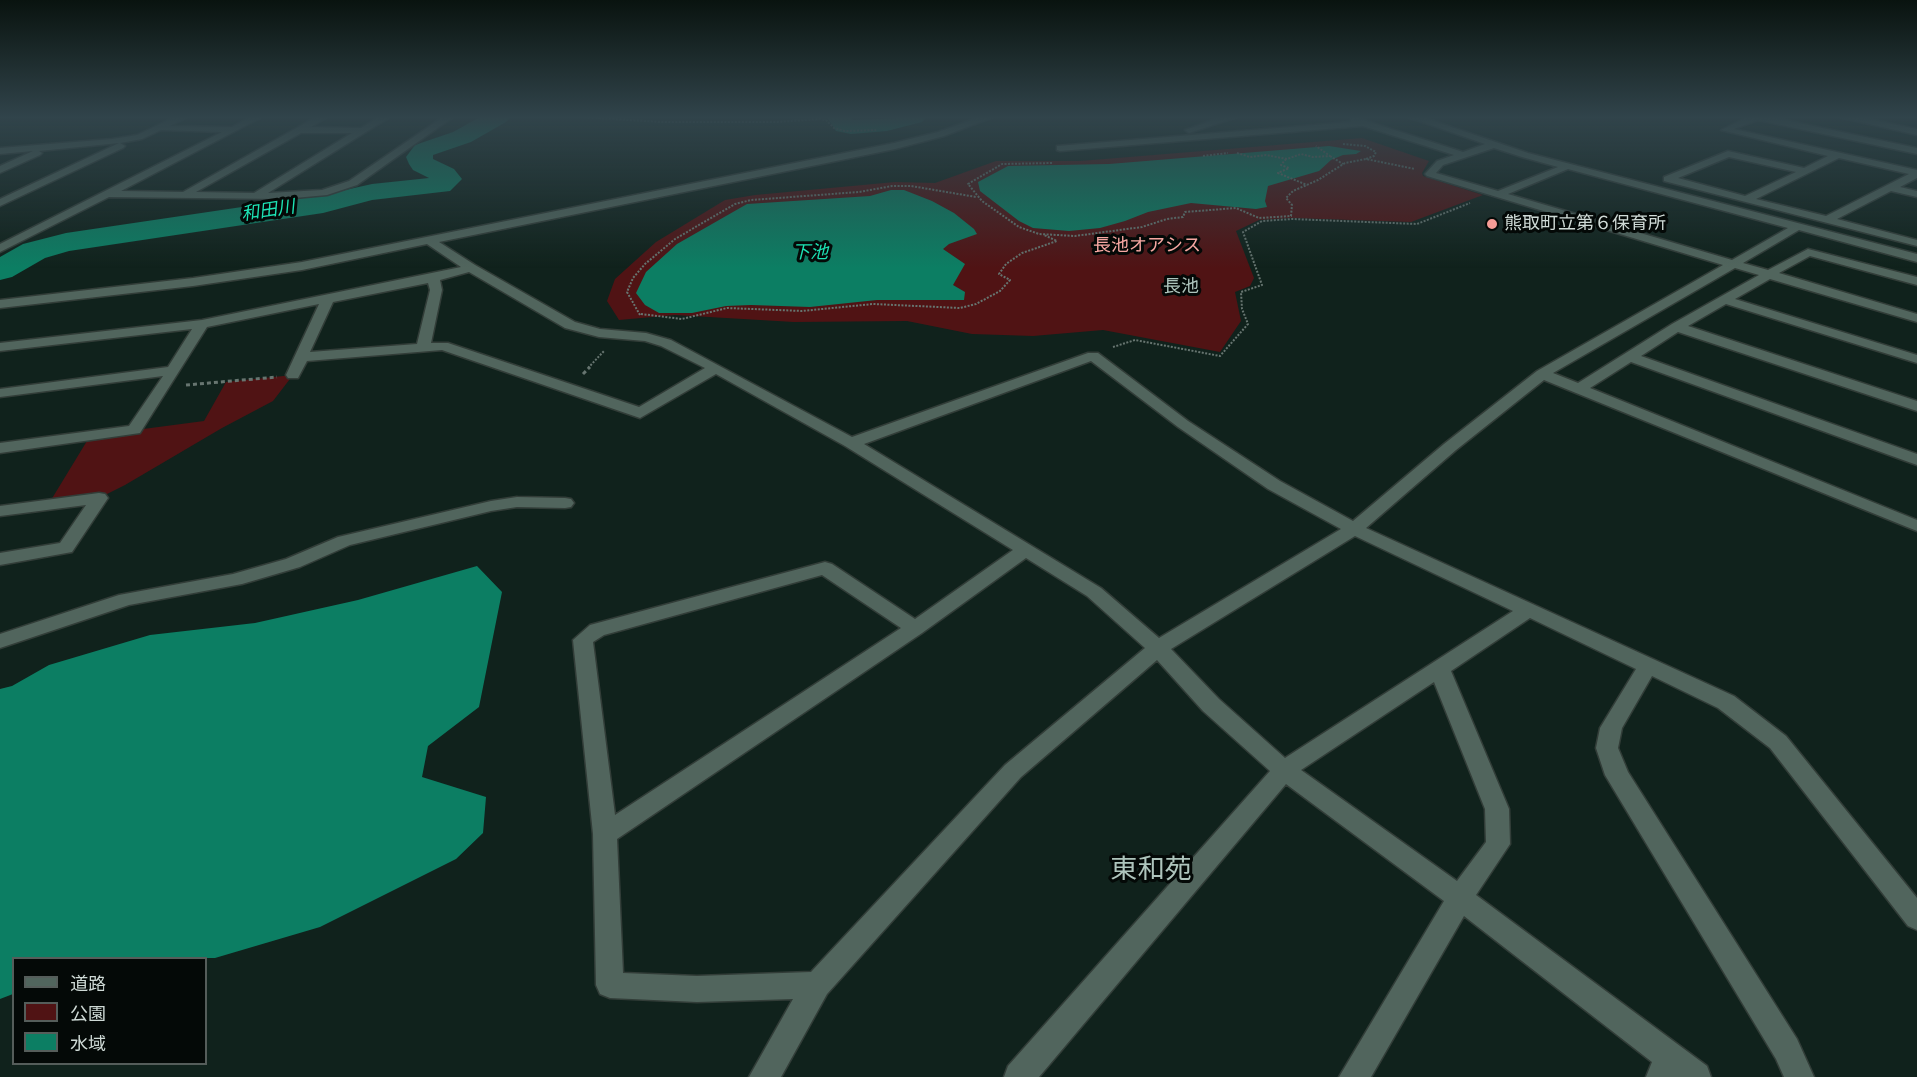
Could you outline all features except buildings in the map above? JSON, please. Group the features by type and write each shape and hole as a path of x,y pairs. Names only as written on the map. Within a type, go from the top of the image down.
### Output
{"street":[{"path":"0,203 75,167"},
{"path":"0,249 161,167"},
{"path":"185,194 233,167"},
{"path":"257,195 303,167"},
{"path":"109,194 302,195 340,189 376,167"},
{"path":"0,304 270,272 430,242 792,167"},
{"path":"1436,167 1430,174 1917,318"},
{"path":"1499,194 1565,167"},
{"path":"1573,167 1917,258"},
{"path":"1696,167 1668,179 1916,242"},
{"path":"1789,167 1802,170"},
{"path":"1747,199 1809,167"},
{"path":"1892,167 1917,173"},
{"path":"1827,220 1917,173"},
{"path":"1891,188 1917,194"},
{"path":"764,1077 817,984 1013,771 1158,648 1354,529 1450,447 1542,374 1799,226"},
{"path":"0,238 22,238"},
{"path":"430,242 570,325 599,333 646,337 666,343 716,368 851,443 1094,592 1158,648 1211,705 1284,770 1460,898 1665,1067 1696,1077"},
{"path":"1577,390 1677,327 1808,252 1917,281"},
{"path":"0,347 202,324 328,300 471,268"},
{"path":"423,347 436,290 433,278"},
{"path":"293,375 328,300"},
{"path":"1725,300 1917,359"},
{"path":"0,448 134,430 202,324"},
{"path":"1677,327 1917,406"},
{"path":"303,357 443,346 640,413 716,368"},
{"path":"851,443 1093,356 1183,424 1274,485 1354,529 1726,702 1778,742 1917,918"},
{"path":"1631,357 1917,460"},
{"path":"0,393 172,371"},
{"path":"1542,374 1917,526"},
{"path":"0,511 99,498 66,548 0,559"},
{"path":"0,641 126,599 235,580 292,563 344,541 490,506 517,502 565,503"},
{"path":"605,834 915,628 1027,549"},
{"path":"817,984 697,989 610,986 605,834 583,640 597,630 825,567 915,628"},
{"path":"1018,1077 1284,770 1527,610"},
{"path":"1648,666 1611,728 1607,748 1617,776 1787,1049 1799,1077"},
{"path":"1354,1077 1460,898 1498,844 1497,809 1439,668"}],"path":[{"path":"641,314 682,319 727,308 801,311 873,304 960,308 976,304 1000,291 1010,280 999,274 1006,264 1022,254 1057,241 1019,227 977,197 968,184 996,167"},
{"path":"1287,167 1289,168 1278,173 1307,185"},
{"path":"1039,234 1075,236 1142,227 1167,219 1183,217 1185,212 1236,208 1259,218 1291,216 1292,205 1286,198 1293,191 1337,167"},
{"path":"1407,167 1430,174"},
{"path":"641,314 627,292 633,278 645,264 675,239 735,204 751,200 859,192 892,186 911,186 977,197"},
{"path":"1093,356 1094,353 1135,340 1220,356 1248,324 1242,309 1241,292 1262,285 1243,232 1262,221 1292,219 1417,224 1499,194"},
{"path":"570,389 624,335 641,314"},
{"path":"164,386 293,375"}],"green space":[{"name":"長池オアシス","path":"979,167 1425,167 1423,176 1483,195 1411,222 1292,218 1259,220 1236,231 1254,278 1250,286 1235,292 1241,321 1220,352 1103,330 1033,336 972,334 907,321 794,322 675,315 619,320 607,301 615,279 656,242 725,200 755,195 895,182 935,183"},
{"path":"293,375 273,401 125,485 99,498 48,505 90,436 204,421 226,382"}],"water":[{"path":"1006,167 1323,167 1319,171 1268,186 1265,201 1267,207 1256,209 1191,203 1148,212 1100,228 1069,231 1033,228 1019,221 980,191 978,182"},
{"name":"下池","path":"891,190 904,190 932,201 954,213 974,229 977,234 949,244 943,249 965,264 953,285 965,292 964,300 877,300 810,307 726,306 692,313 659,313 645,305 636,293 646,272 677,244 747,204 870,196"},
{"path":"477,566 502,592 479,707 428,746 422,777 486,797 483,833 456,859 320,927 215,958 12,957 12,994 0,999 0,689 12,686 49,665 150,635 255,623 358,600"}],"waterway":[{"name":"和田川","path":"0,270 34,251 66,242 323,204 372,192 440,185 448,179 429,167"}],"place":[{"name":"熊取町立第６保育所","path":"1492,224"}],"district":[{"name":"長池","path":"1181,287"},
{"name":"東和苑","path":"1151,870"}]}
